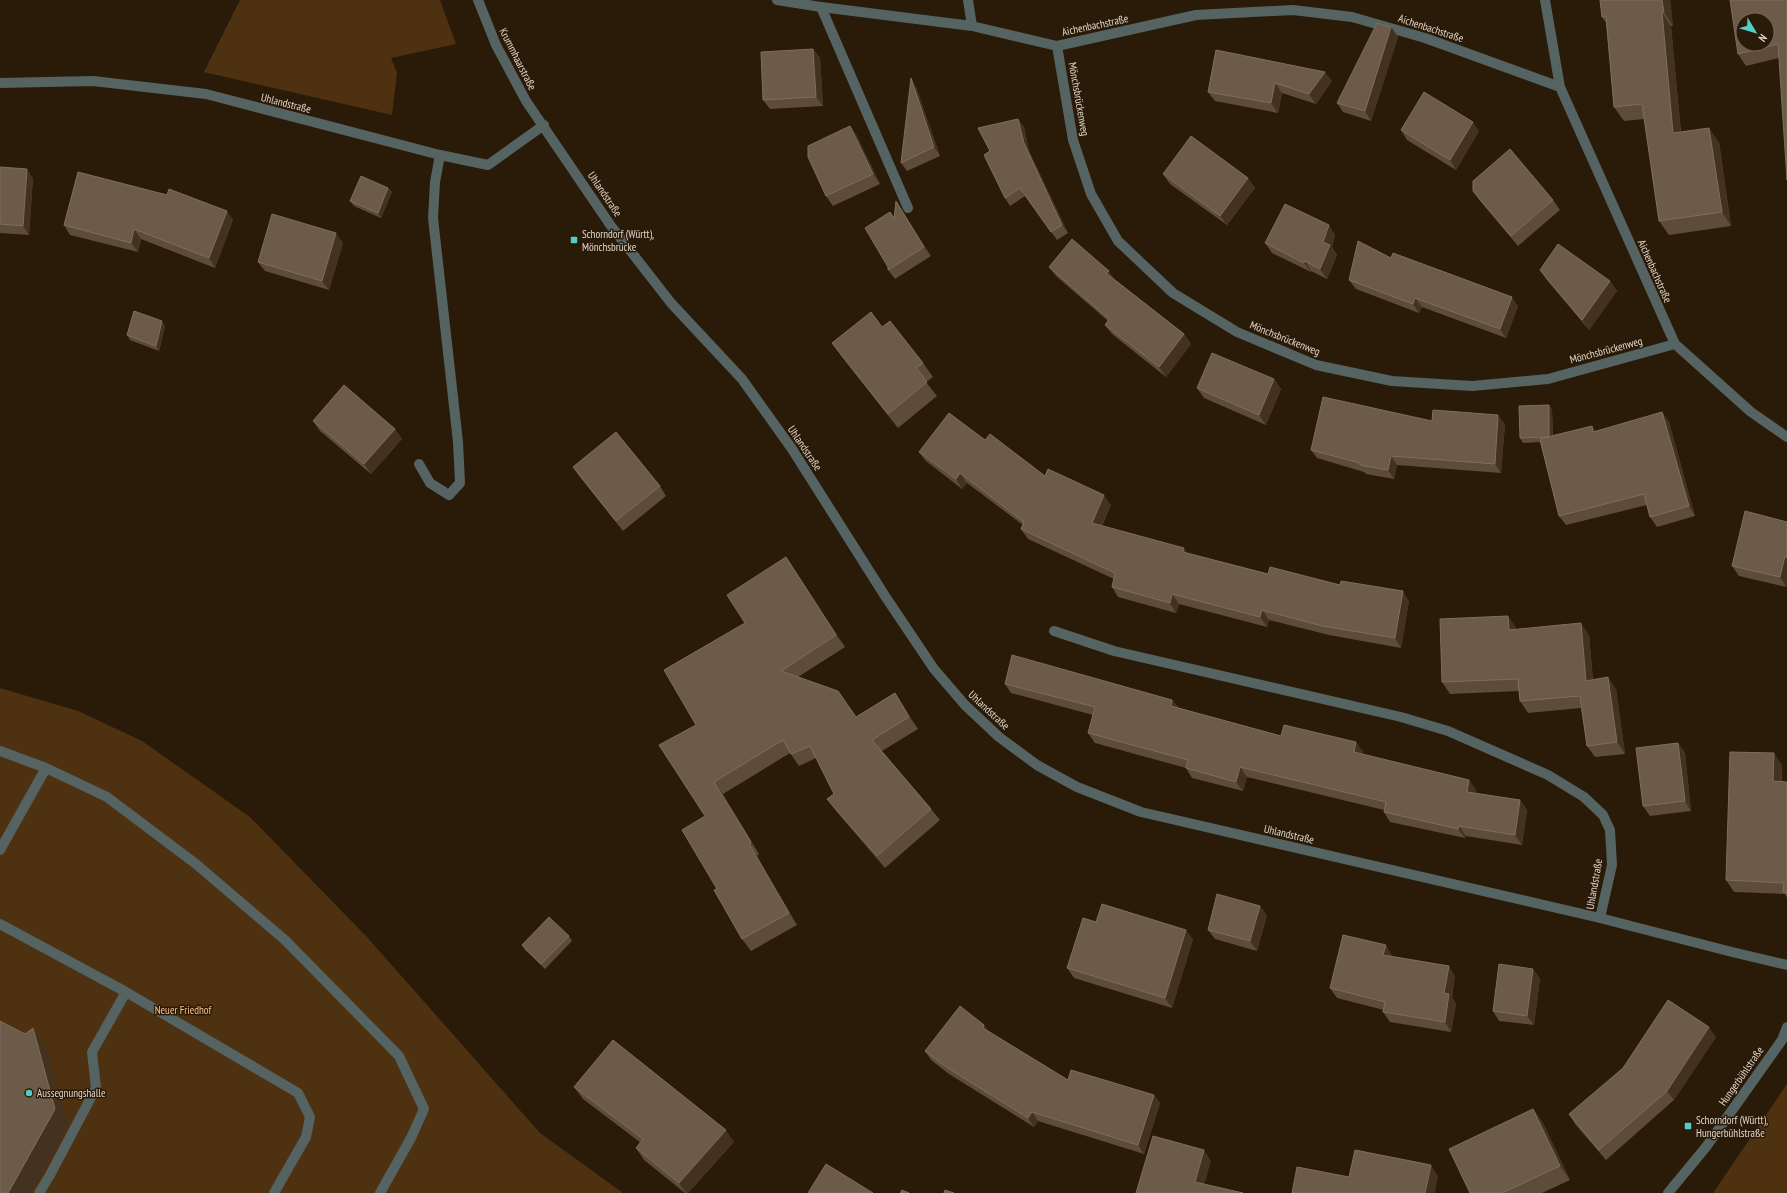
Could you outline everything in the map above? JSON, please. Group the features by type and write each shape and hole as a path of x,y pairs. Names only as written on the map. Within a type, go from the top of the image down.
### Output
{"street":[{"name":"Krummhaarstraße","path":"479,0 496,45 522,94 544,125"},
{"name":"Aichenbachstraße","path":"777,0 821,8 972,26 1057,46 1196,15 1293,10 1352,17 1418,36 1560,87 1675,344 1751,412 1787,437"},
{"path":"968,0 972,26"},
{"path":"1545,0 1560,87"},
{"path":"821,8 908,208"},
{"name":"Mönchsbrückenweg","path":"1057,46 1073,140 1091,194 1118,241 1173,293 1237,332 1316,365 1392,381 1472,386 1548,379 1675,344"},
{"name":"Uhlandstraße","path":"0,82 93,81 206,94 488,165 544,125 620,237 671,303 742,379 792,449 885,596 934,669 965,705 999,737 1037,765 1077,787 1141,812 1600,918 1787,965"},
{"path":"419,464 430,483 449,495 460,483 458,442 433,218 435,182 440,154"},
{"name":"Uhlandstraße","path":"1054,631 1114,651 1401,717 1448,731 1548,775 1584,797 1603,815 1610,830 1612,865 1600,918"},
{"path":"0,752 46,768 107,798 196,864 285,940 399,1056 424,1109 411,1138 380,1193"},
{"path":"0,850 46,768"},
{"path":"0,924 126,992 298,1093 310,1117 306,1137 274,1193"},
{"path":"39,1193 96,1088 92,1052 126,992"},
{"name":"Hungerbühlstraße","path":"1668,1193 1706,1147 1782,1040 1787,1027"}],"green space":[{"path":"240,0 440,0 456,44 391,58 397,73 392,115 204,72"},
{"name":"Neuer Friedhof","path":"0,688 78,711 142,741 250,817 367,937 540,1133 623,1193 0,1193"},
{"path":"1787,1084 1787,1193 1713,1193"}],"building":[{"path":"1600,0 1662,0 1673,133 1709,128 1722,212 1659,221 1642,104 1614,107 1606,16 1602,17"},
{"path":"1730,0 1787,0 1787,180 1778,44 1775,45 1775,12 1735,12 1735,34"},
{"path":"1377,23 1391,27 1365,111 1337,103"},
{"path":"813,49 816,97 763,100 761,52"},
{"path":"1216,50 1325,72 1309,94 1275,83 1271,103 1208,92"},
{"path":"911,78 934,147 901,163"},
{"path":"1424,92 1473,122 1450,160 1401,130"},
{"path":"1018,119 1024,143 1062,225 1051,232 1020,188 1005,198 984,155 990,151 978,128"},
{"path":"850,126 873,174 826,196 808,157 808,146"},
{"path":"1191,136 1248,178 1220,216 1163,174"},
{"path":"1510,149 1553,200 1511,236 1473,191 1473,181"},
{"path":"0,167 27,169 23,226 0,224"},
{"path":"78,172 167,195 169,189 227,211 209,258 134,229 131,243 64,225"},
{"path":"361,176 388,188 378,213 350,201"},
{"path":"896,201 924,247 888,270 888,267 865,228 890,212 894,219"},
{"path":"1285,204 1329,225 1323,242 1330,245 1320,269 1305,261 1304,263 1265,243"},
{"path":"272,214 336,233 322,281 258,262"},
{"path":"1072,239 1109,271 1106,273 1184,334 1159,367 1105,325 1109,319 1049,267"},
{"path":"1358,241 1391,258 1393,253 1512,297 1500,329 1415,298 1413,304 1349,280"},
{"path":"1558,244 1610,281 1582,320 1540,270"},
{"path":"134,311 162,321 156,346 127,335"},
{"path":"871,312 882,327 890,321 923,363 916,368 927,382 888,414 832,343"},
{"path":"1212,353 1274,379 1259,415 1197,388"},
{"path":"344,385 395,429 364,464 313,421"},
{"path":"1323,397 1432,421 1433,410 1498,415 1495,464 1391,456 1388,470 1360,465 1360,463 1311,450"},
{"path":"1549,405 1549,436 1520,438 1519,406"},
{"path":"1662,412 1689,506 1650,517 1644,494 1559,516 1540,439 1592,426 1593,432"},
{"path":"949,413 985,440 990,434 1045,476 1048,469 1104,495 1092,523 1184,548 1183,552 1268,574 1270,567 1340,585 1341,581 1403,591 1395,638 1322,626 1262,610 1260,617 1172,594 1170,603 1112,587 1115,573 1021,529 1024,522 960,473 956,479 919,452"},
{"path":"616,432 660,486 616,521 573,467"},
{"path":"1745,511 1787,522 1787,557 1785,556 1780,577 1732,566"},
{"path":"786,557 836,635 781,671 838,691 856,717 895,693 909,717 872,740 931,809 877,856 827,799 834,794 810,746 791,754 783,740 714,782 751,842 749,844 789,913 742,939 714,890 717,889 682,830 705,816 659,745 696,725 664,670 745,623 727,595"},
{"path":"1508,616 1509,630 1581,623 1586,681 1608,677 1617,742 1587,746 1580,696 1520,701 1518,679 1442,682 1440,619"},
{"path":"1012,655 1172,700 1171,706 1281,736 1284,725 1356,742 1354,752 1469,780 1467,792 1520,800 1515,835 1459,826 1458,829 1384,812 1386,802 1240,767 1236,782 1186,768 1188,760 1088,733 1095,707 1005,684"},
{"path":"1678,743 1685,801 1643,806 1636,748"},
{"path":"1730,752 1774,753 1773,781 1787,782 1787,893 1783,892 1784,883 1726,880"},
{"path":"1217,894 1260,906 1250,941 1208,930"},
{"path":"1102,904 1186,930 1165,998 1067,968 1083,918 1096,922"},
{"path":"549,917 569,936 541,964 522,945"},
{"path":"1343,935 1386,945 1383,955 1449,966 1444,993 1449,994 1445,1022 1383,1012 1385,1002 1330,988"},
{"path":"1499,964 1533,969 1527,1016 1493,1011"},
{"path":"1668,1000 1709,1027 1667,1091 1599,1150 1569,1114 1623,1068"},
{"path":"960,1006 984,1025 983,1028 1068,1080 1071,1070 1154,1095 1138,1145 1032,1112 1028,1118 943,1065 925,1051"},
{"name":"Aussegnungshalle","path":"0,1021 25,1034 33,1028 55,1109 8,1193 0,1193"},
{"path":"613,1040 726,1130 679,1183 636,1148 643,1139 574,1087"},
{"path":"1533,1109 1560,1166 1502,1193 1470,1193 1449,1149"},
{"path":"1153,1136 1204,1150 1195,1182 1243,1193 1136,1193"},
{"path":"1355,1150 1431,1165 1425,1193 1292,1193 1297,1167 1349,1177"},
{"path":"826,1164 873,1193 808,1193"},
{"path":"902,1190 909,1193 900,1193"},
{"path":"945,1190 954,1193 944,1193"}],"place":[{"name":"Schorndorf (Württ), Mönchsbrücke","path":"574,240"},
{"name":"Aussegnungshalle","path":"29,1093"},
{"name":"Schorndorf (Württ), Hungerbühlstraße","path":"1688,1126"}]}
